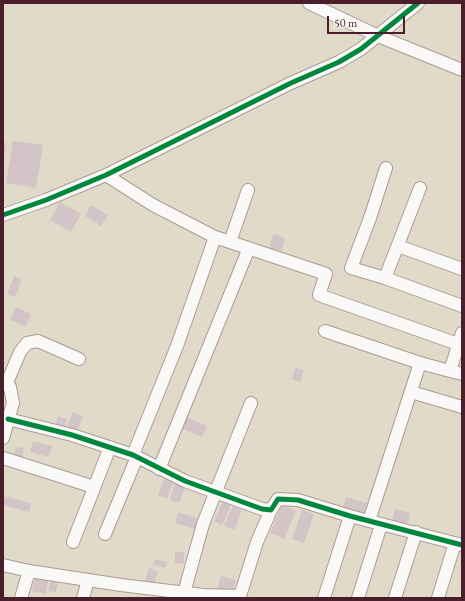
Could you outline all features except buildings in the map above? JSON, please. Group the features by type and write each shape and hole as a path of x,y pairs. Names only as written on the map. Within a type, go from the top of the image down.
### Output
{"street":[{"path":"309,3 378,36 462,70"},
{"path":"3,215 46,200 106,174 291,83 339,62 361,49 418,3"},
{"path":"386,168 370,218 351,268 385,278 462,306"},
{"path":"106,174 160,209 216,237 326,274 319,295 460,339 450,370"},
{"path":"385,278 420,188"},
{"path":"230,242 248,190"},
{"path":"105,534 175,353 216,237"},
{"path":"398,246 462,269"},
{"path":"159,469 250,248"},
{"path":"325,331 420,363 462,374"},
{"path":"3,438 13,403 10,387 4,384 23,346 28,343 38,341 79,359"},
{"path":"368,521 420,363"},
{"path":"411,392 462,407"},
{"path":"184,593 203,524 217,492 251,403"},
{"path":"8,419 29,423 110,447 135,456 185,481 262,509 271,510"},
{"path":"73,542 110,447"},
{"path":"3,458 94,487"},
{"path":"3,565 30,571 202,596 240,597 257,542 271,510 278,499 288,499 298,500 382,525 416,532 458,544 438,598"},
{"path":"324,598 350,516"},
{"path":"358,598 382,525"},
{"path":"395,598 416,532"},
{"path":"20,598 30,571"},
{"path":"83,598 88,580"}],"cycle path":[{"path":"3,215 46,200 106,175 291,83 339,62 361,49 418,3"},
{"path":"8,419 72,435 133,455 185,481 262,509 271,510 278,499 298,500 350,516 462,545"}]}
